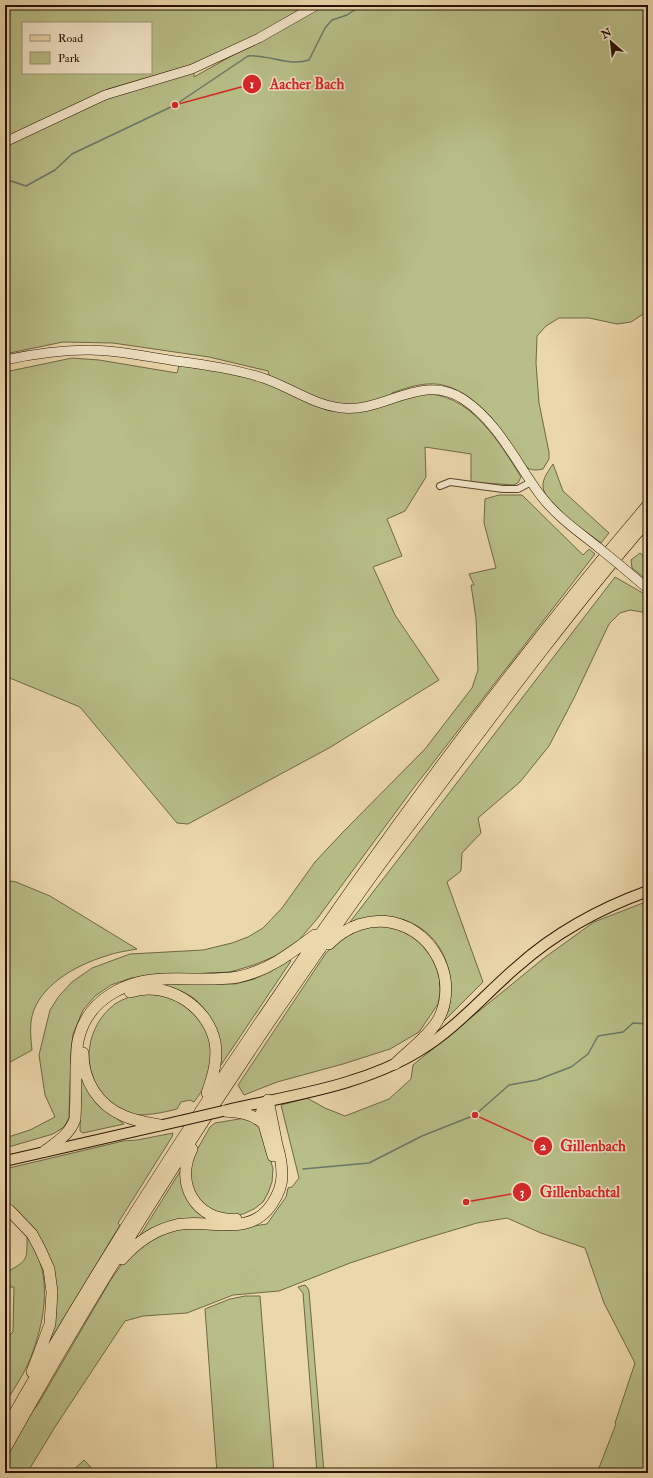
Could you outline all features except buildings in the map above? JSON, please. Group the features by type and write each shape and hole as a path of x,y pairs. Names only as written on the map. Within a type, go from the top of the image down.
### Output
{"highway":[{"path":"5,1430 125,1227 201,1109 322,930 497,692 598,565 648,505"},
{"path":"268,1100 262,1109 264,1124 275,1168 274,1185 269,1197 257,1211 241,1218 227,1219 211,1214 199,1206 194,1200 186,1185 185,1173 189,1156 219,1107 313,960 368,881 505,698 605,571 648,520"},
{"path":"313,960 343,932 352,926 370,922 390,922 414,930 426,940 436,952 446,978 446,993 443,1007 438,1020 431,1030 395,1064"},
{"path":"45,1152 64,1137 73,1126 75,1119 78,1038 84,1022 93,1008 104,998 128,985 148,980 218,979 238,977 270,966 284,958 322,930"},
{"path":"160,1125 126,1117 113,1111 99,1099 87,1078 84,1068 83,1054 85,1039 96,1015 107,1003 118,996 135,990 164,990 178,995 190,1002 205,1019 215,1042 216,1055 215,1070 201,1109"},
{"path":"106,1277 136,1244 156,1232 184,1224 220,1226 242,1224 257,1218 269,1208 278,1195 282,1175 268,1100"},
{"path":"219,1107 249,1114 264,1124"},
{"path":"5,1449 35,1396 146,1212 219,1107"},
{"path":"5,1208 9,1210 32,1234 48,1270 52,1292 50,1324 21,1401"}],"main road":[{"path":"5,142 105,95 198,66 258,38 317,5"},
{"path":"5,360 57,351 90,350 115,352 243,372 265,379 321,404 344,408 362,407 413,392 429,389 444,391 462,399 480,413 506,443 531,482 549,505 648,589"},
{"path":"5,1161 180,1121 219,1107 268,1100 320,1089 358,1078 395,1064 441,1036 518,965 545,945 601,911 619,902 648,891"}],"street":[{"path":"440,486 450,482 503,489 518,489 531,482"}],"green space":[{"path":"5,5 307,5 260,33 194,64 108,89 12,137 5,138"},
{"path":"322,5 648,5 648,311 631,322 617,324 589,318 559,318 546,326 537,336 536,363 539,403 549,452 549,459 543,469 533,470 528,468 500,428 483,409 463,393 439,384 427,384 414,386 392,393 390,402 418,394 439,395 454,401 468,410 493,435 521,477 518,483 513,485 471,482 471,454 425,447 426,477 405,511 387,519 402,556 373,567 395,615 439,680 329,748 188,824 177,823 80,707 5,676 5,372 72,358 99,360 177,373 180,362 271,381 268,371 209,357 113,343 63,342 5,354 5,146 110,95 194,70 194,77"},
{"path":"553,464 563,491 609,533 601,543 558,509 545,494 543,484 546,475"},
{"path":"499,495 522,495 583,555 589,549 595,554 412,790 317,919 299,940 275,956 254,965 230,972 131,978 111,985 95,996 83,1010 73,1034 71,1050 69,1118 64,1127 53,1134 5,1148 5,1138 30,1130 55,1117 45,1095 39,1055 50,1010 59,996 72,982 92,968 130,954 203,950 232,943 248,937 263,928 282,908 315,862 425,749 472,688 478,670 476,618 471,585 474,585 469,574 496,568 484,523 485,499"},
{"path":"640,553 648,560 648,581 632,568 631,560"},
{"path":"615,577 648,596 648,613 630,610 620,613 609,624 574,698 549,746 520,782 478,818 481,833 462,853 461,871 447,882 483,982 441,1024 449,1008 451,992 450,976 440,948 431,937 419,927 406,921 390,917 375,917 350,922"},
{"path":"5,880 16,882 50,896 137,949 94,960 82,965 59,979 40,998 34,1009 31,1022 32,1050 5,1065"},
{"path":"648,901 648,1473 597,1473 616,1424 615,1423 635,1363 604,1303 585,1248 541,1233 507,1218 477,1223 417,1241 350,1263 279,1291 233,1295 187,1313 143,1316 125,1321 55,1427 27,1473 5,1473 5,1459 30,1415 38,1404 110,1281 126,1258 139,1245 170,1229 192,1227 226,1230 267,1224 286,1197 288,1188 292,1187 299,1178 281,1105 307,1098 325,1108 345,1116 389,1099 411,1079 413,1065 544,958 594,922"},
{"path":"390,926 415,937 428,948 440,976 440,993 438,1004 419,1032 390,1049 343,1064 277,1082 244,1095 238,1085 326,953 346,934 361,928"},
{"path":"290,960 291,961 221,1065 220,1051 216,1037 209,1017 204,1009 199,1002 192,997 175,989 164,986 163,983 235,984 254,979 270,972"},
{"path":"143,993 173,997 201,1019 213,1047 206,1085 194,1102 190,1100 181,1102 177,1109 147,1115 136,1115 119,1109 102,1093 95,1082 89,1059 93,1034 98,1023 106,1013 118,1002"},
{"path":"81,1076 104,1109 124,1124 83,1133 80,1131"},
{"path":"245,1118 262,1128 273,1169 272,1182 268,1193 263,1202 254,1209 243,1214 232,1216 210,1211 193,1193 189,1170 193,1157 210,1127 215,1123"},
{"path":"173,1133 172,1137 118,1223 120,1225 50,1341 55,1320 53,1273 5,1203 5,1169 123,1141 137,1140"},
{"path":"181,1170 184,1184 219,1220 139,1237"},
{"path":"27,1235 36,1252 44,1281 43,1310 41,1324 28,1364 5,1404 5,1340 13,1332 14,1287 5,1287 5,1273 25,1259 27,1250"},
{"path":"305,1285 309,1291 324,1473 317,1473 303,1293 298,1287"},
{"path":"245,1296 260,1296 274,1473 217,1473 205,1309 230,1299"},
{"path":"84,1460 96,1473 70,1473"}],"waterway":[{"path":"5,179 26,186 55,170 72,154 175,105 248,56 294,62 309,60 325,28 332,20 347,15 362,5"},
{"path":"303,1169 369,1163 422,1136 475,1115 509,1085 537,1080 571,1067 588,1054 598,1036 623,1032 633,1023 648,1024"}],"place":[{"name":"Aacher Bach","path":"175,105"},
{"name":"Gillenbach","path":"475,1115"},
{"name":"Gillenbachtal","path":"466,1202"}]}
